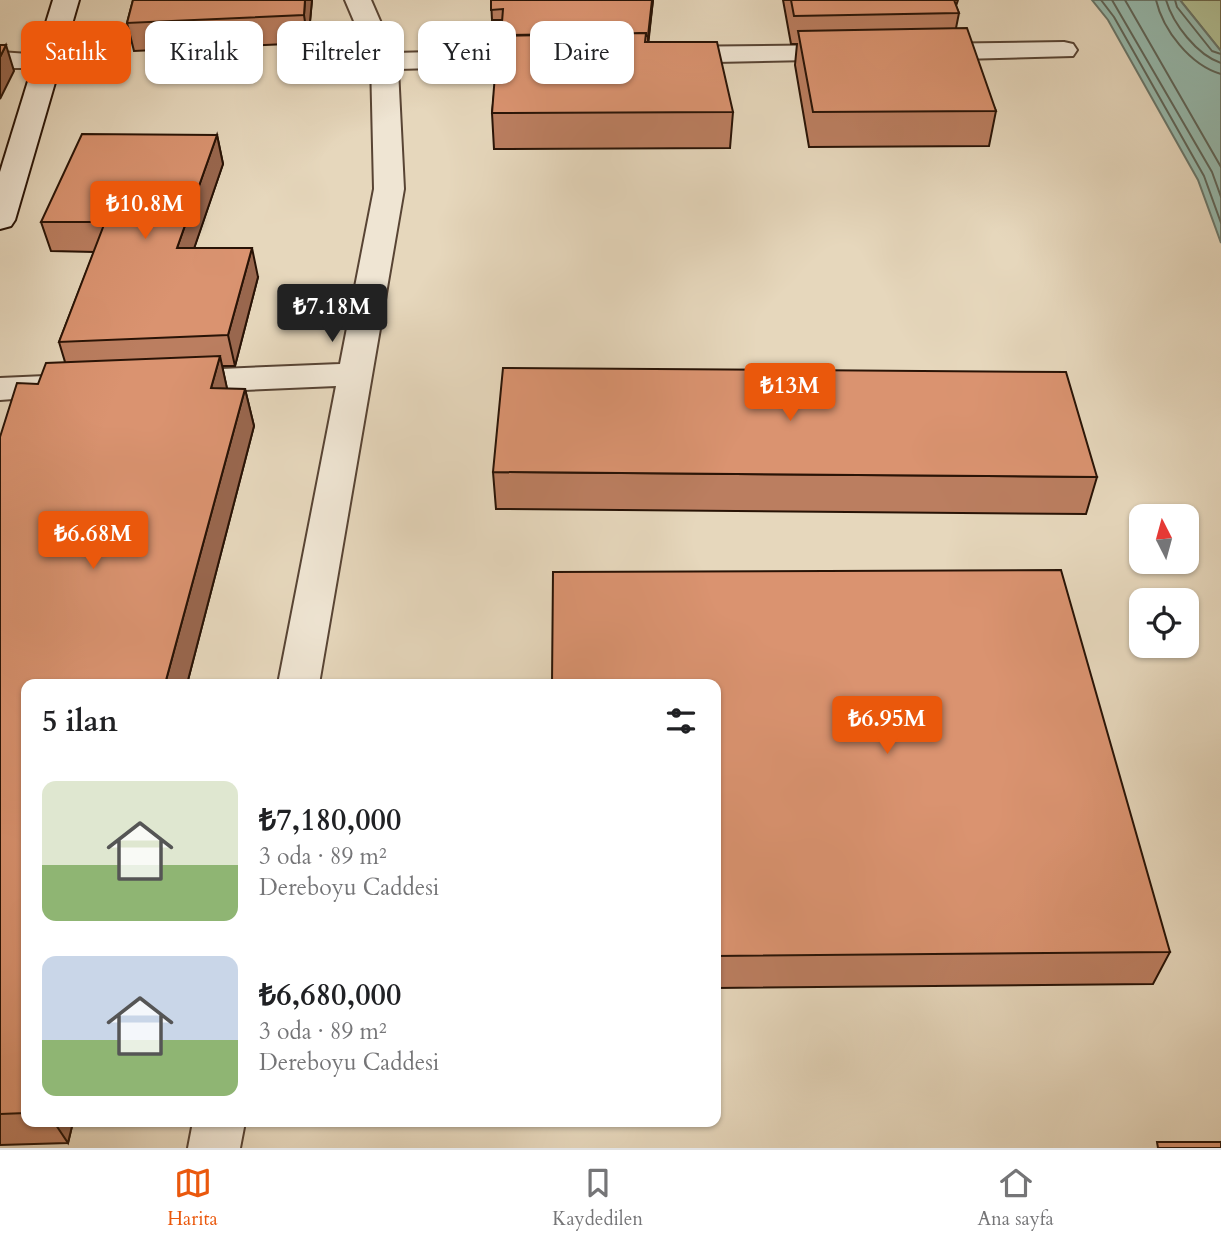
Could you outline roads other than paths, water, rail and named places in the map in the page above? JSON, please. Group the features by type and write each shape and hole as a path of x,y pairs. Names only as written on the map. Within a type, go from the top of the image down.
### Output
{"street":[{"path":"60,21 66,0"},
{"path":"358,0 367,21"},
{"path":"898,52 1064,50"},
{"path":"636,55 871,52"},
{"path":"404,60 530,57"},
{"path":"0,60 21,61"},
{"path":"0,220 11,152 39,84"},
{"path":"299,679 389,189 385,84"},
{"path":"136,383 354,374"},
{"path":"0,389 95,385"},
{"path":"214,1148 218,1127"}],"water":[{"path":"1092,0 1180,0 1221,51 1221,243 1198,180 1108,20"}]}
